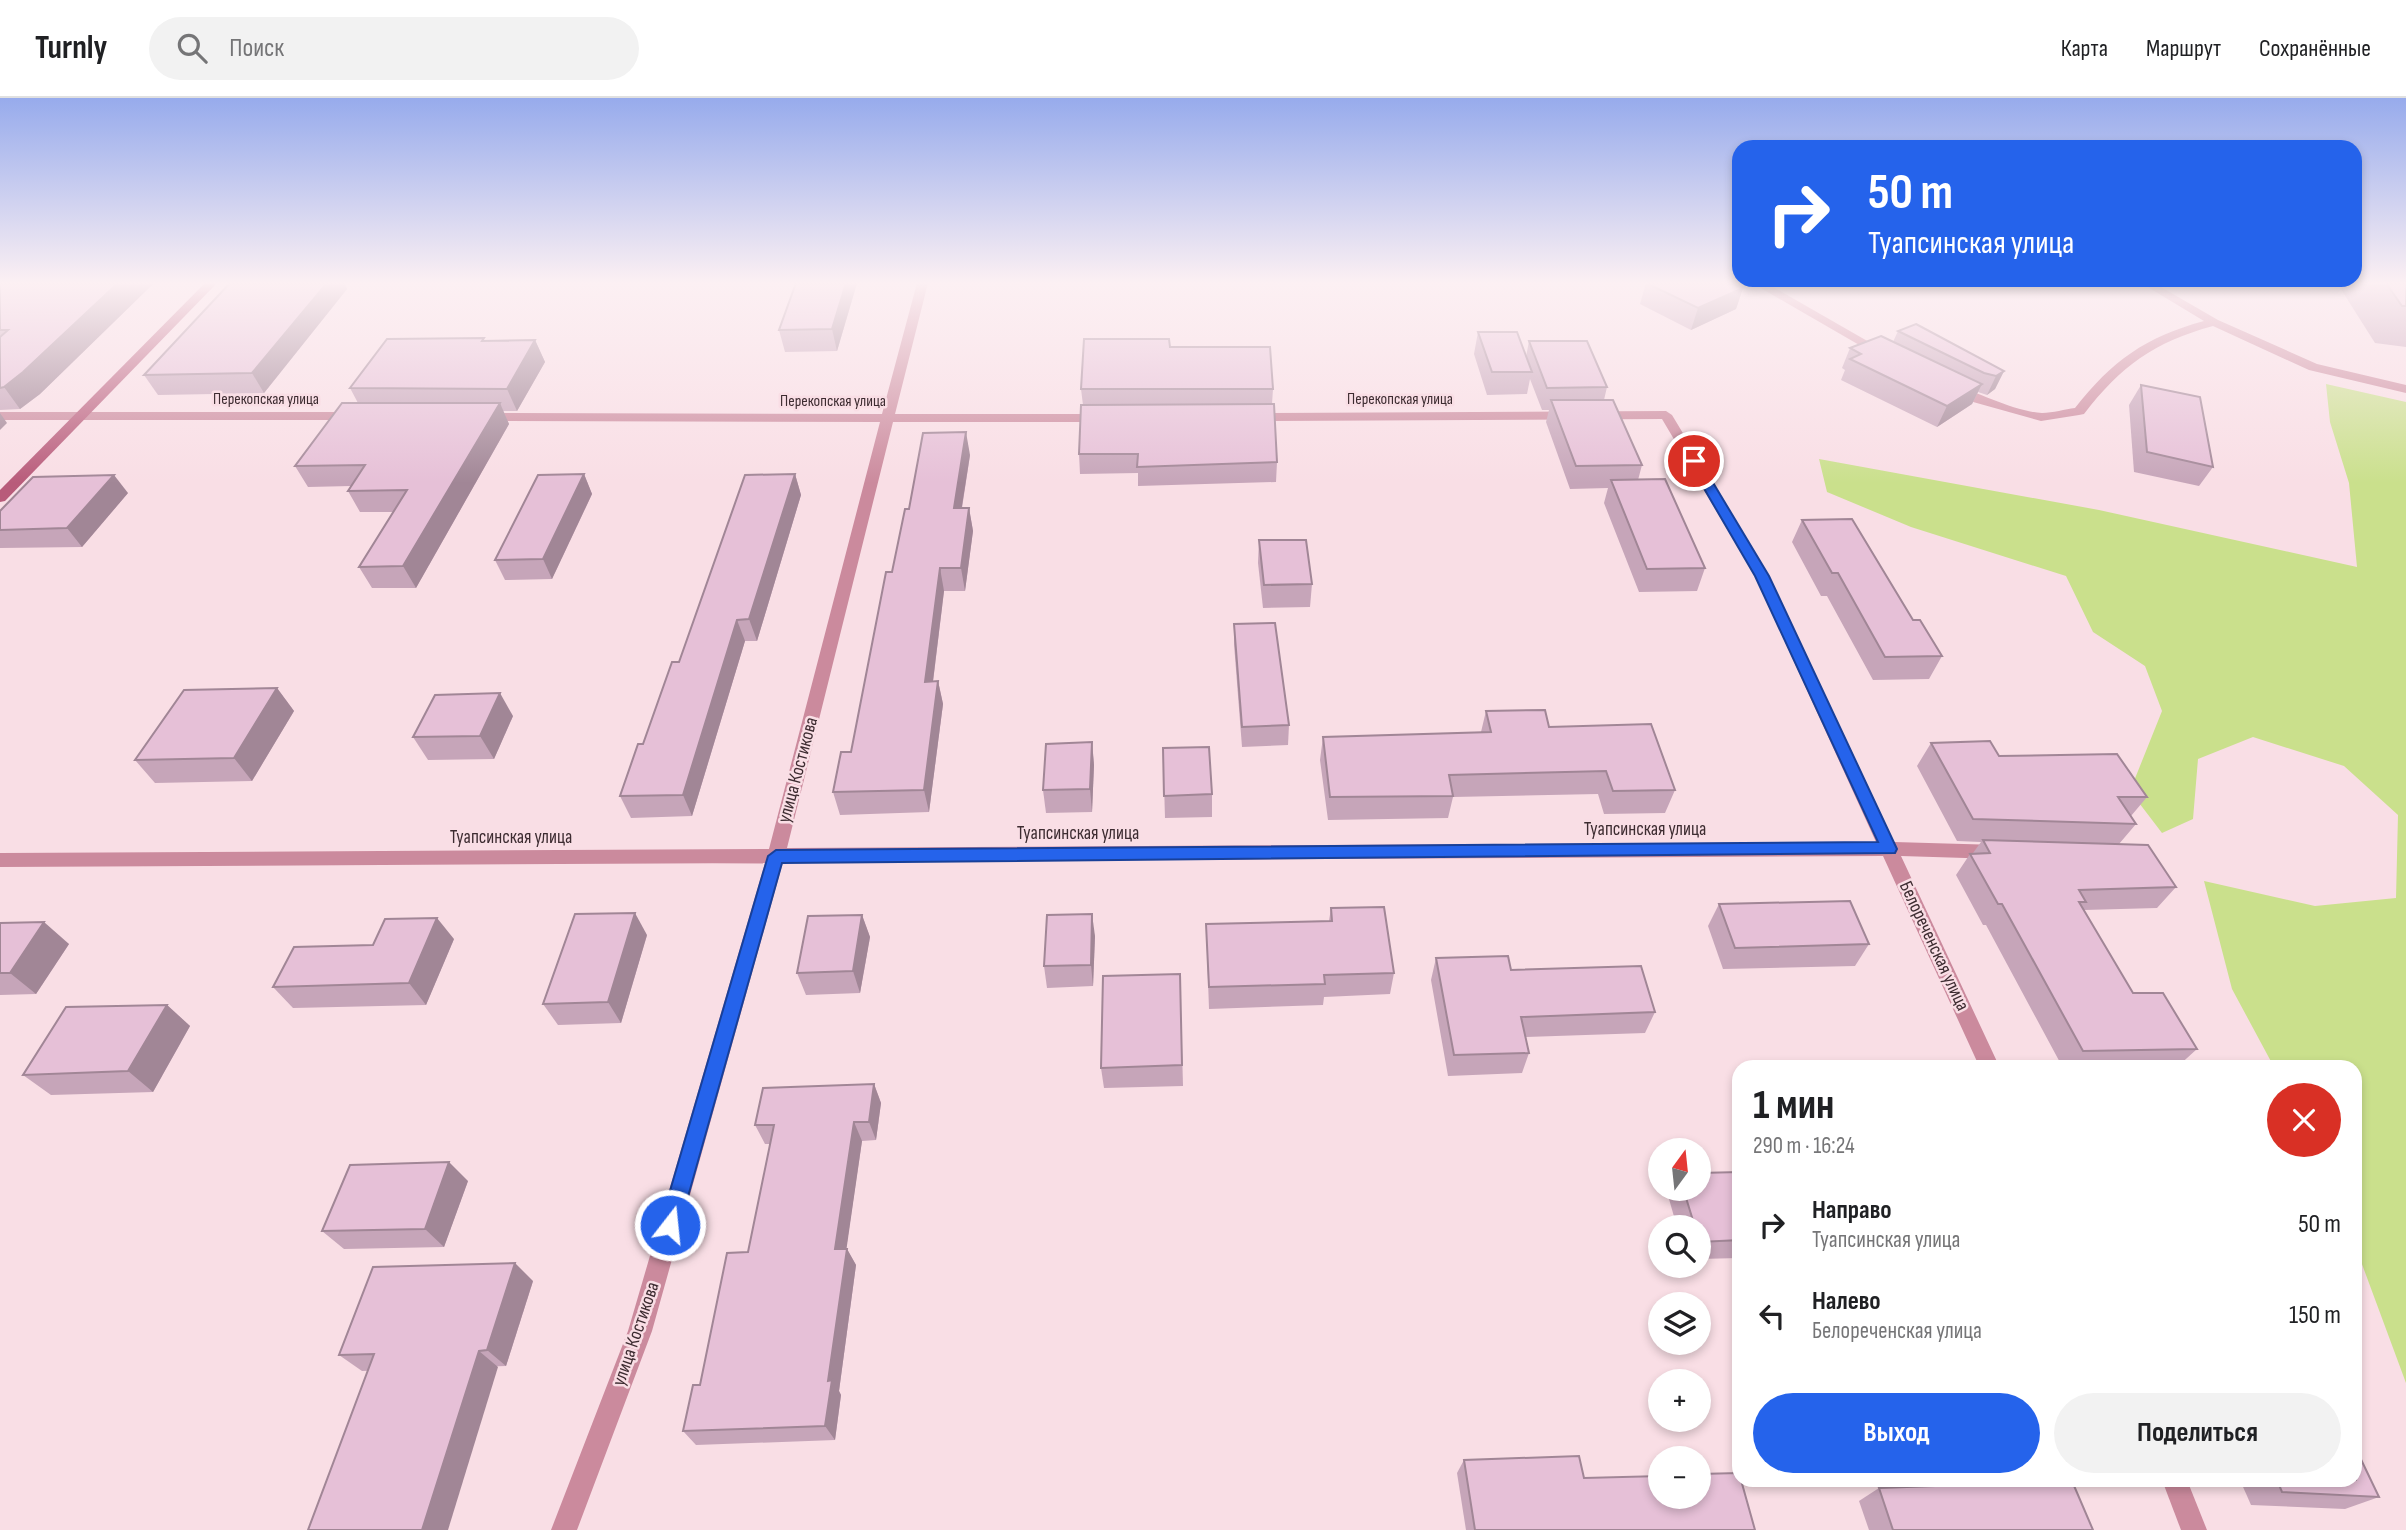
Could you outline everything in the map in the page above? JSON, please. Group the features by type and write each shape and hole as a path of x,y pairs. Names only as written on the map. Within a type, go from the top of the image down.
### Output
{"street":[{"path":"0,498 146,350"},
{"name":"улица Костикова","path":"564,1530 640,1331 776,856 906,350"},
{"path":"1877,350 1892,359"},
{"path":"1937,381 1970,397 2041,417 2068,413 2079,411 2109,375 2146,350"},
{"path":"2274,350 2314,368 2406,389"},
{"name":"Перекопская улица","path":"1236,417 1666,415"},
{"name":"Белореченская улица","path":"1666,415 1762,576 1986,1060"},
{"name":"Перекопская улица","path":"0,416 361,416"},
{"name":"Перекопская улица","path":"472,417 1112,418"},
{"name":"Туапсинская улица","path":"0,860 1889,849 2022,853"},
{"path":"2178,1487 2194,1530"}],"green space":[{"path":"2326,384 2406,402 2406,1383 2362,1264 2362,1060 2270,1060 2232,989 2204,881 2315,906 2396,898 2398,815 2344,766 2253,737 2198,759 2193,819 2162,833 2130,791 2162,711 2145,666 2093,632 2066,576 1911,527 1827,492 1819,459 2099,510 2357,567 2349,483 2330,422"}],"building":[{"path":"0,350 47,350 23,372 0,388"},
{"path":"168,350 271,350 252,373 144,375"},
{"path":"379,350 529,350 507,389 350,388"},
{"path":"1083,350 1270,350 1273,389 1081,389"},
{"path":"1484,350 1524,350 1532,372 1492,372"},
{"path":"1532,350 1591,350 1607,387 1547,388"},
{"path":"1853,350 1910,350 1982,384 1947,406 1850,359 1861,354"},
{"path":"1937,350 1964,350 2004,371 1996,376"},
{"path":"2141,385 2200,397 2213,467 2147,452"},
{"path":"1551,400 1613,400 1642,465 1576,466"},
{"path":"342,403 500,403 403,566 359,567 407,490 348,491 365,465 295,466"},
{"path":"1274,404 1277,462 1137,467 1138,454 1079,454 1081,405"},
{"path":"966,432 954,508 969,508 961,568 940,568 925,682 938,681 924,790 833,792 841,752 851,752 886,572 892,572 905,509 909,509 923,433"},
{"path":"584,474 543,559 495,560 538,475"},
{"path":"795,474 749,619 737,620 683,795 620,796 638,744 643,744 672,662 679,662 745,475"},
{"path":"114,475 67,528 0,530 0,511 33,477"},
{"path":"1665,479 1705,568 1647,569 1611,480"},
{"path":"1852,519 1913,620 1920,620 1942,656 1885,657 1838,573 1832,573 1802,520"},
{"path":"1259,540 1306,540 1312,584 1264,585"},
{"path":"1275,623 1289,725 1242,727 1234,624"},
{"path":"277,688 234,758 135,760 184,690"},
{"path":"500,693 480,736 413,737 435,695"},
{"path":"1545,710 1549,727 1651,724 1675,790 1613,791 1606,771 1449,775 1453,796 1330,797 1323,737 1491,732 1486,711"},
{"path":"1990,741 1999,756 2117,754 2147,797 2118,797 2136,824 1973,819 1931,743"},
{"path":"1092,742 1090,789 1043,790 1046,744"},
{"path":"1209,747 1212,794 1164,796 1163,748"},
{"path":"1983,840 2148,845 2176,887 2079,890 2086,902 2079,902 2133,993 2163,993 2197,1049 2083,1051 2002,904 1998,904 1970,854 1990,853"},
{"path":"1850,901 1869,944 1735,948 1719,904"},
{"path":"1384,907 1394,973 1324,975 1325,984 1209,987 1206,924 1332,921 1331,908"},
{"path":"635,913 608,1002 543,1004 575,914"},
{"path":"1092,914 1091,965 1044,966 1047,915"},
{"path":"862,915 853,971 797,973 808,916"},
{"path":"437,918 409,983 273,987 294,947 373,945 385,919"},
{"path":"44,922 10,973 0,973 0,923"},
{"path":"1508,956 1511,970 1641,966 1655,1012 1521,1017 1529,1053 1454,1055 1436,958"},
{"path":"1180,974 1182,1065 1101,1068 1103,976"},
{"path":"167,1005 128,1071 23,1075 66,1007"},
{"path":"874,1084 869,1122 854,1122 835,1249 847,1249 828,1381 832,1380 825,1426 683,1431 693,1385 700,1385 727,1253 748,1252 774,1125 755,1125 763,1088"},
{"path":"449,1162 425,1229 322,1231 350,1165"},
{"path":"1732,1172 1732,1240 1711,1241 1711,1215 1691,1215 1687,1201 1712,1200 1712,1173"},
{"path":"515,1263 487,1350 479,1351 422,1530 308,1530 374,1354 339,1355 373,1267"},
{"path":"1579,1456 1584,1478 1648,1476 1648,1509 1711,1509 1711,1474 1732,1473 1732,1487 1743,1487 1755,1530 1475,1530 1464,1460"},
{"path":"2362,1462 2379,1497 2282,1492 2280,1487 2362,1487"},
{"path":"2075,1487 2093,1530 1893,1530 1879,1488"}],"route":[{"path":"670,1225 776,856 1889,849 1762,576 1694,461"}]}
